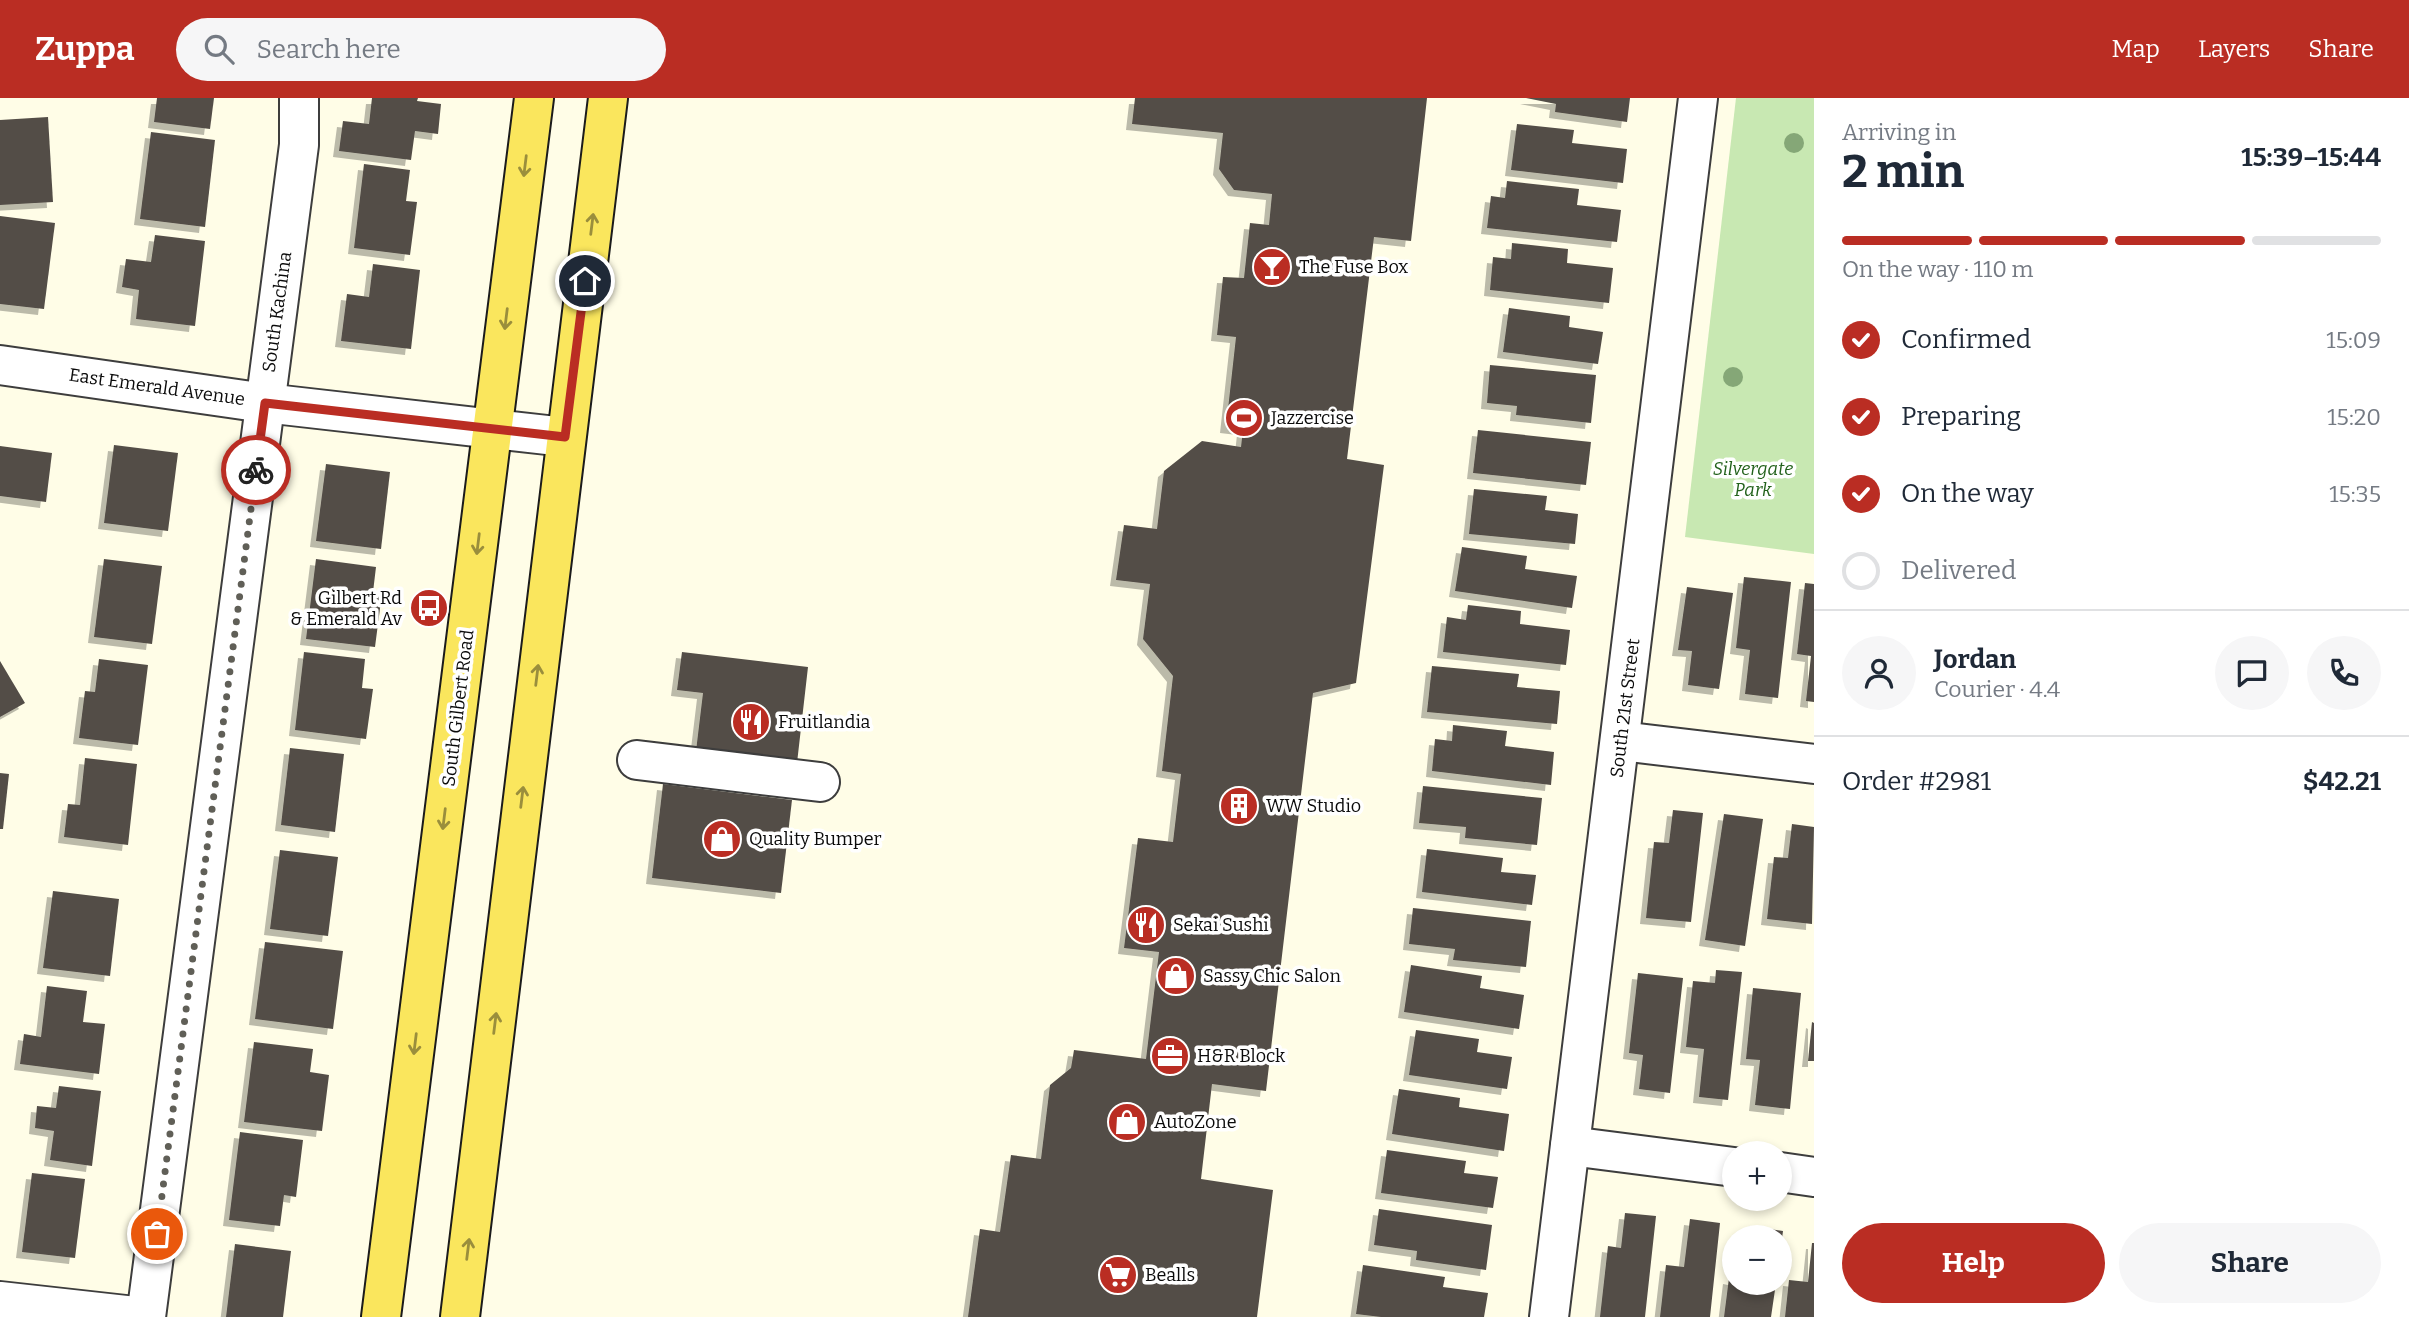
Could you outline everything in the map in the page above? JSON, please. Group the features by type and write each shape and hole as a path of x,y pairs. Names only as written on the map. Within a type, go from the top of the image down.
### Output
{"main road":[{"name":"South Gilbert Road","path":"381,1317 534,98"},
{"path":"460,1317 608,98"}],"street":[{"name":"South Kachina","path":"145,1317 299,145 299,98"},
{"name":"South 21st Street","path":"1549,1317 1698,98"},
{"name":"East Emerald Avenue","path":"0,365 265,403 565,437"},
{"path":"1621,741 1814,764"},
{"path":"637,760 820,782"},
{"path":"1570,1146 1722,1165"},
{"path":"1792,1174 1814,1177"},
{"path":"0,1301 145,1317"}],"green space":[{"name":"Silvergate Park","path":"1736,98 1814,98 1814,554 1685,537"}],"building":[{"path":"157,98 214,98 210,129 154,122"},
{"path":"372,98 418,98 417,101 441,104 438,134 415,131 411,160 339,151 343,121 369,124"},
{"path":"1135,98 1427,98 1411,241 1374,237 1347,459 1384,465 1356,683 1313,693 1266,1091 1212,1084 1201,1179 1273,1190 1257,1317 968,1317 980,1229 1000,1232 1011,1155 1041,1159 1050,1085 1071,1068 1074,1050 1146,1059 1159,952 1124,948 1138,838 1173,842 1181,774 1162,771 1173,676 1143,639 1150,584 1116,580 1124,525 1157,529 1164,471 1202,441 1241,447 1243,429 1226,427 1236,337 1217,335 1223,277 1244,278 1250,223 1269,225 1272,194 1234,190 1219,169 1223,133 1132,124"},
{"path":"1526,98 1630,98 1627,122 1555,112 1556,104"},
{"path":"48,117 53,202 0,205 0,120"},
{"path":"1517,124 1574,130 1572,143 1627,149 1623,183 1511,170"},
{"path":"151,132 215,140 205,227 140,219"},
{"path":"364,164 410,170 406,201 417,202 410,255 354,248"},
{"path":"1507,181 1579,189 1577,205 1621,210 1617,242 1487,228 1491,196 1505,198"},
{"path":"0,216 55,223 44,309 0,304"},
{"path":"155,235 205,241 195,326 136,319 139,290 122,287 126,259 151,262"},
{"path":"1512,243 1568,249 1567,263 1613,268 1609,303 1490,290 1493,257 1511,259"},
{"path":"373,264 420,270 411,349 341,341 347,294 369,297"},
{"path":"1509,308 1570,316 1569,327 1603,332 1598,364 1503,352"},
{"path":"1490,365 1596,375 1591,423 1516,415 1517,406 1487,403"},
{"path":"1478,430 1591,442 1586,485 1473,473"},
{"path":"114,445 178,453 168,531 104,523"},
{"path":"0,446 52,453 46,502 0,496"},
{"path":"326,464 390,472 381,549 316,541"},
{"path":"1474,489 1547,496 1545,510 1578,514 1575,544 1469,534"},
{"path":"1462,547 1527,556 1525,569 1577,576 1572,608 1455,591"},
{"path":"104,559 162,566 152,644 94,637"},
{"path":"316,559 376,567 373,592 382,593 375,647 306,639"},
{"path":"1744,577 1791,582 1778,698 1745,694 1750,650 1736,648"},
{"path":"1805,583 1814,584 1814,702 1806,701 1811,656 1797,654"},
{"path":"1687,587 1733,593 1719,689 1688,685 1692,651 1678,650"},
{"path":"1468,605 1521,611 1520,624 1570,630 1566,665 1443,652 1447,617 1466,620"},
{"path":"304,652 365,659 362,688 373,689 366,739 295,730"},
{"name":"Fruitlandia","path":"682,652 808,667 797,763 696,751 703,693 677,690"},
{"path":"99,659 148,665 138,745 79,738 85,691 95,692"},
{"path":"0,661 25,703 0,717"},
{"path":"1432,666 1519,674 1517,687 1560,691 1557,724 1427,712"},
{"path":"1453,725 1507,731 1505,746 1554,752 1551,785 1432,771 1435,739 1452,741"},
{"path":"290,748 344,754 335,832 281,825"},
{"path":"85,758 137,764 128,845 64,837 68,804 80,805"},
{"path":"0,773 9,774 3,829 0,829"},
{"name":"Quality Bumper","path":"663,784 792,800 781,893 652,878"},
{"path":"1423,786 1542,798 1537,845 1465,838 1466,827 1419,823"},
{"path":"1673,810 1703,813 1691,922 1646,918 1654,842 1669,843"},
{"path":"1724,814 1763,819 1745,946 1705,940"},
{"path":"1792,824 1814,827 1812,924 1767,919 1774,857 1788,858"},
{"path":"1427,849 1503,858 1501,872 1536,875 1532,905 1422,892"},
{"path":"280,850 338,857 328,936 270,929"},
{"path":"53,891 119,899 110,976 43,968"},
{"path":"1413,908 1531,921 1526,967 1453,960 1455,949 1409,944"},
{"path":"265,942 343,951 333,1029 255,1019"},
{"path":"1411,965 1482,976 1480,988 1524,995 1519,1029 1404,1012"},
{"path":"1716,970 1742,972 1728,1100 1699,1097 1704,1049 1686,1047 1693,981 1715,983"},
{"path":"1638,973 1683,978 1670,1093 1639,1089 1643,1055 1629,1053"},
{"path":"47,986 87,991 83,1022 105,1024 99,1074 20,1064 24,1034 41,1037"},
{"path":"1753,988 1801,993 1790,1109 1755,1105 1760,1060 1746,1059"},
{"path":"1812,1022 1814,1061 1808,1061"},
{"path":"1416,1030 1479,1039 1477,1052 1512,1057 1507,1089 1409,1075"},
{"path":"254,1042 313,1049 310,1072 329,1075 322,1131 244,1122"},
{"path":"59,1086 101,1091 92,1166 50,1160 54,1131 35,1128 37,1106 56,1108"},
{"path":"1399,1089 1460,1098 1459,1107 1509,1114 1504,1151 1392,1134"},
{"path":"240,1132 303,1140 296,1197 284,1195 280,1226 229,1220"},
{"path":"1387,1150 1466,1161 1464,1173 1498,1177 1493,1208 1381,1193"},
{"path":"32,1173 85,1179 75,1258 22,1252"},
{"path":"1379,1209 1492,1225 1486,1270 1416,1260 1417,1251 1374,1245"},
{"path":"1625,1213 1656,1216 1645,1317 1600,1317 1608,1246 1621,1248"},
{"path":"1690,1219 1720,1223 1710,1317 1660,1317 1666,1265 1684,1267"},
{"path":"1814,1243 1814,1317 1785,1317 1787,1295 1792,1295 1792,1280 1808,1282"},
{"path":"235,1244 291,1251 283,1317 226,1317"},
{"path":"1363,1265 1445,1277 1443,1287 1488,1293 1484,1317 1381,1317 1356,1314"},
{"path":"1727,1295 1774,1295 1771,1317 1724,1317"}],"way so far":[{"path":"157,1234 256,470"}],"place":[{"name":"The Fuse Box","path":"1272,267"},
{"name":"Jazzercise","path":"1244,418"},
{"name":"Gilbert Rd & Emerald Av","path":"429,608"},
{"name":"Fruitlandia","path":"751,722"},
{"name":"WW Studio","path":"1239,806"},
{"name":"Quality Bumper","path":"722,839"},
{"name":"Sekai Sushi","path":"1146,925"},
{"name":"Sassy Chic Salon","path":"1176,976"},
{"name":"H&R Block","path":"1170,1056"},
{"name":"AutoZone","path":"1127,1122"},
{"name":"Bealls","path":"1118,1275"}],"route":[{"path":"256,470 265,403 565,437 585,281"}]}
